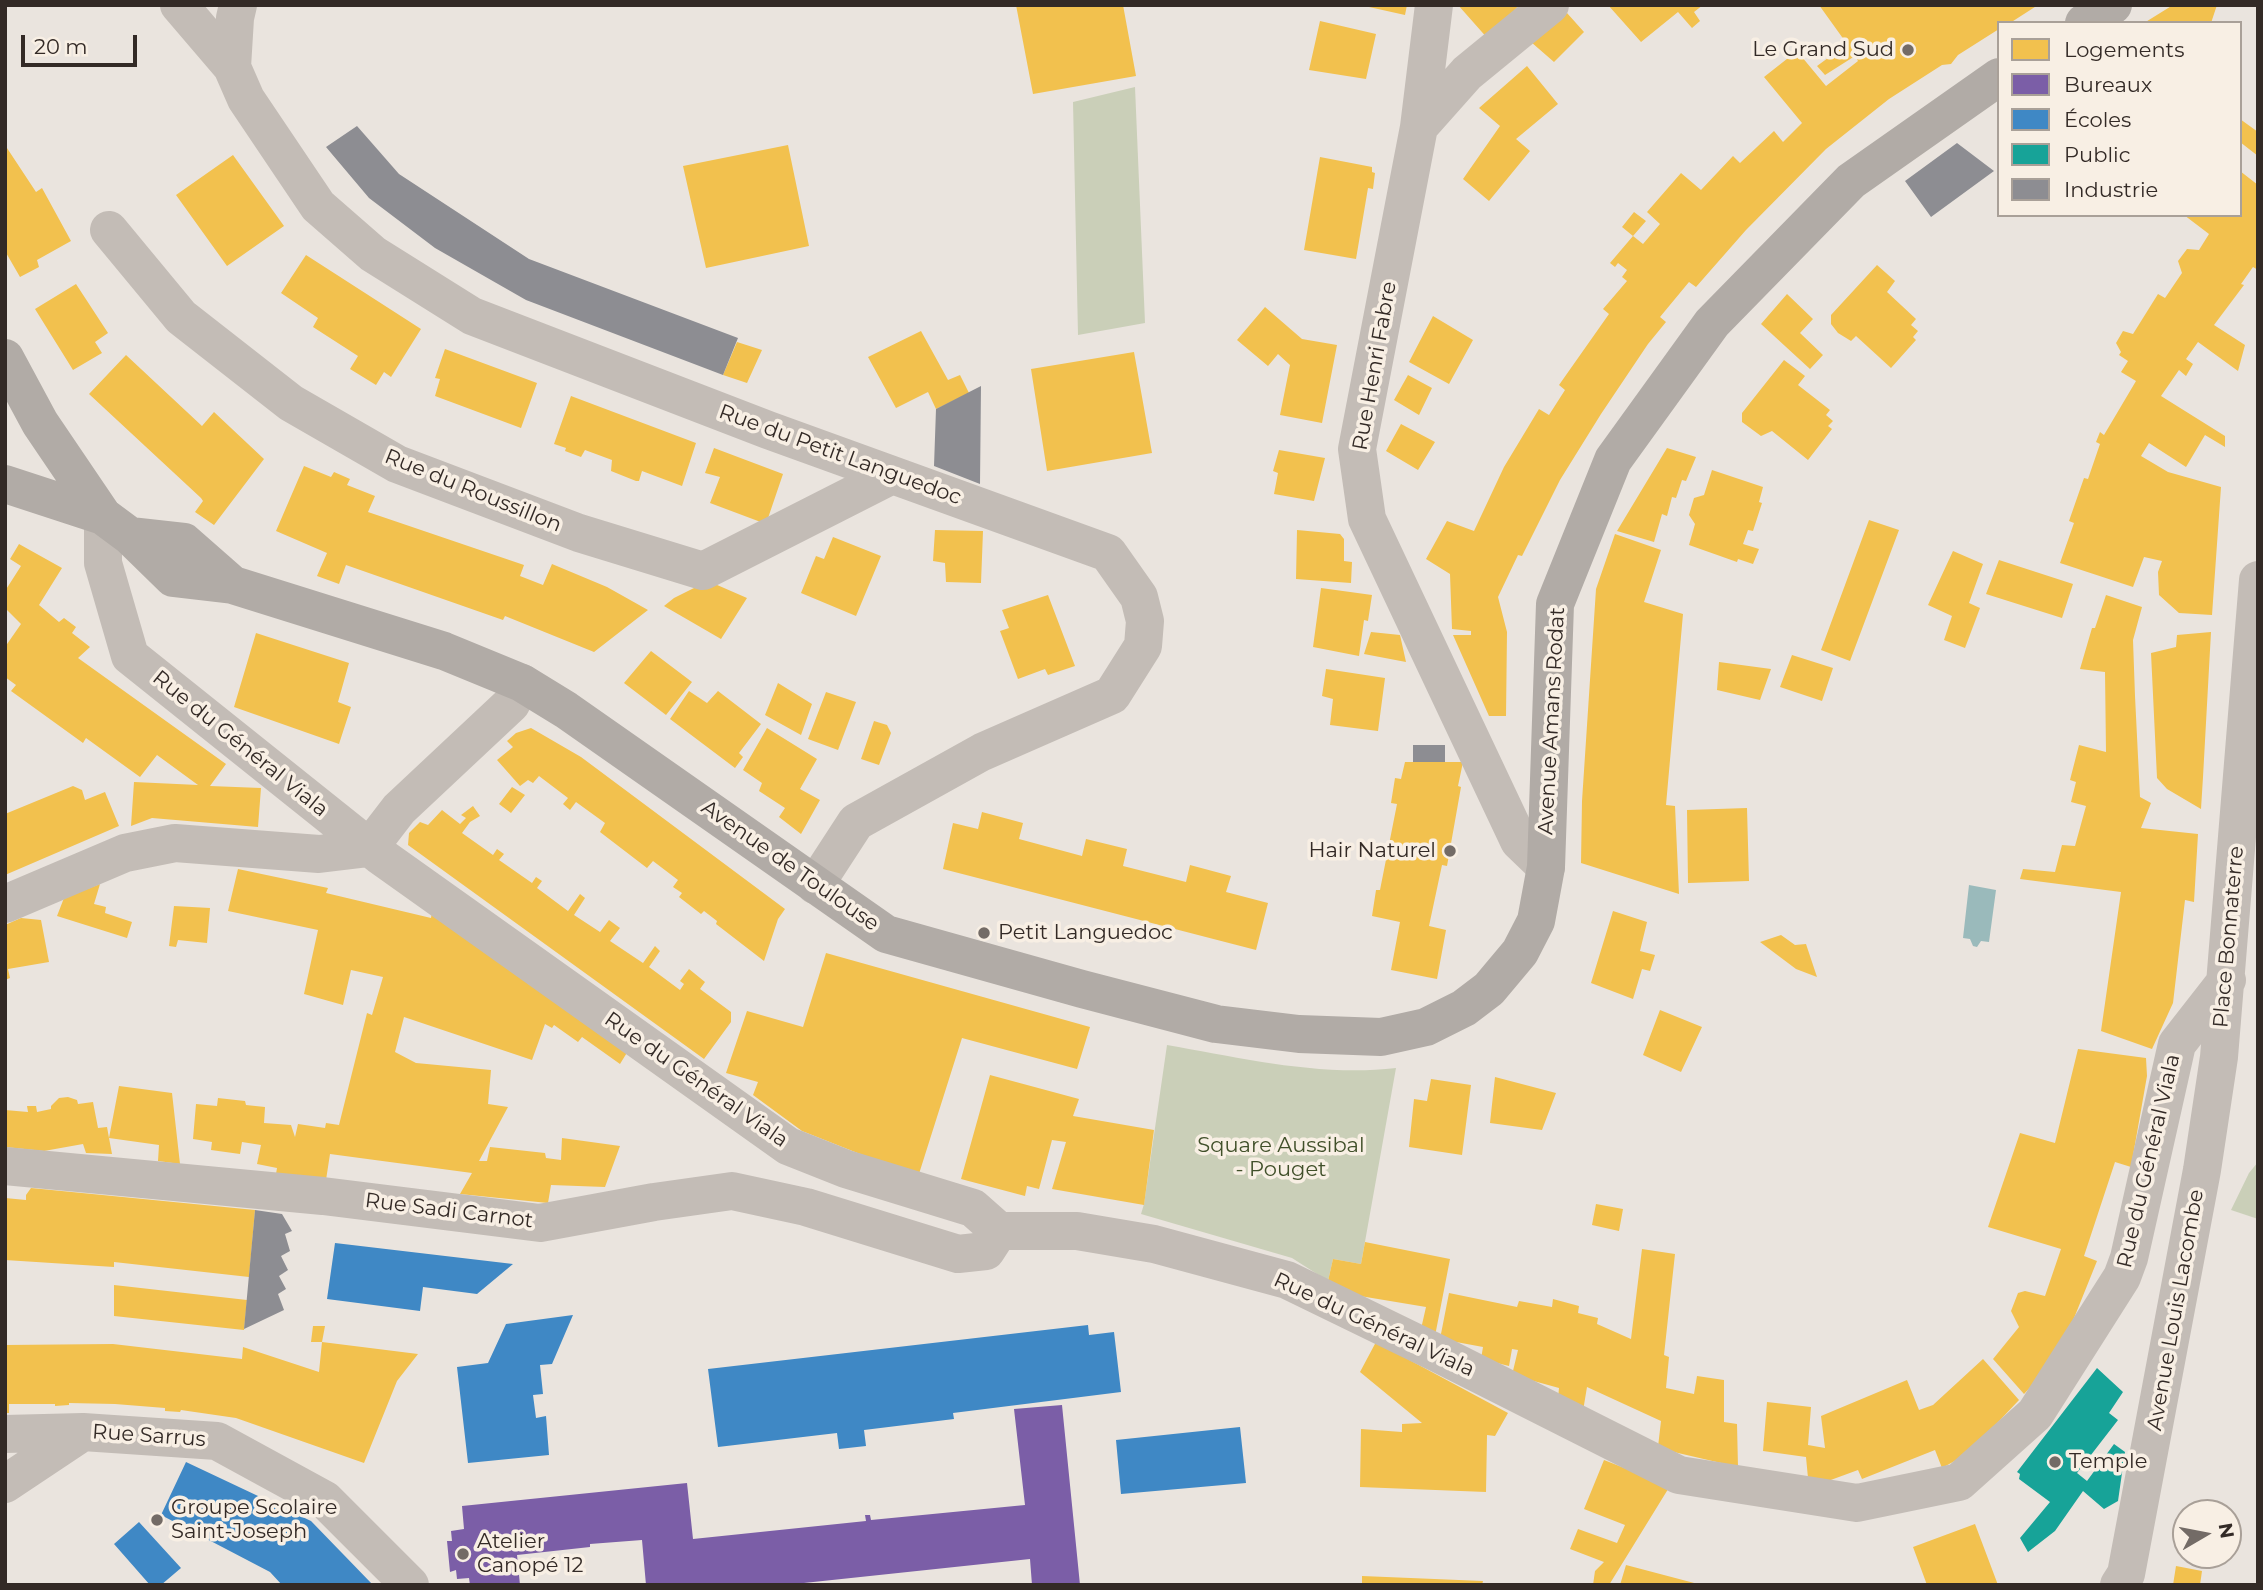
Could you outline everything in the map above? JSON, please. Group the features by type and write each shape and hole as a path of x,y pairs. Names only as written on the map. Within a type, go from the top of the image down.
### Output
{"main road":[{"path":"2087,21 2113,5"},
{"name":"Avenue Amans Rodat","path":"1464,1008 1489,989 1520,952 1536,921 1546,867 1555,604 1613,460 1712,323 1851,181 1997,78"},
{"path":"5,358 40,423 117,526"},
{"name":"Avenue de Toulouse","path":"5,484 117,526 173,578 233,585 444,651 522,684 566,709 886,933 1216,1024 1299,1034 1381,1037 1426,1027 1464,1008"}],"street":[{"path":"179,5 232,67"},
{"name":"Rue du Petit Languedoc","path":"238,5 232,67 246,99 318,206 373,254 472,316 892,475 1108,553 1139,597 1146,621 1143,646 1112,695 982,752 856,822 815,885"},
{"name":"Rue Henri Fabre","path":"1434,5 1419,127 1357,449 1367,519 1518,841 1546,867"},
{"path":"1419,127 1467,73 1549,5"},
{"name":"Rue du Roussillon","path":"109,230 181,317 291,403 397,464 579,533 703,570 892,475"},
{"name":"Rue du Général Viala","path":"117,526 103,563 130,656 369,848 788,1146 846,1169 973,1208 999,1231 1090,1233 1154,1244 1287,1280 1679,1475 1857,1503 1959,1482 2035,1414 2122,1277 2129,1258 2177,1044 2227,980"},
{"name":"Place Bonnaterre","path":"2202,1170 2219,1057 2227,980 2253,706 2253,646 2258,580"},
{"path":"5,904 125,853 175,843 319,855 369,848 399,809 511,704 522,684"},
{"name":"Rue Sadi Carnot","path":"5,1166 323,1196 540,1223 732,1191 806,1207 958,1254 986,1251 999,1231"},
{"name":"Avenue Louis Lacombe","path":"2125,1581 2202,1170"},
{"path":"5,1484 83,1432"},
{"name":"Rue Sarrus","path":"5,1434 83,1432 217,1441 325,1500 410,1585"}],"green space":[{"path":"1135,87 1145,323 1078,335 1073,102"},
{"name":"Square Aussibal - Pouget","path":"1167,1045 1310,1068 1396,1068 1361,1264 1333,1259 1328,1281 1292,1258 1141,1214"},
{"path":"2258,1162 2258,1219 2231,1210 2249,1173"}],"water":[{"path":"1969,885 1996,890 1989,942 1981,941 1977,947 1973,946 1970,939 1963,938"}],"building: Logements":[{"path":"1016,5 1123,5 1136,76 1033,94"},
{"path":"1360,5 1407,5 1405,15"},
{"path":"1458,5 1519,5 1489,40"},
{"path":"1608,5 1703,5 1694,12 1700,21 1692,28 1678,12 1641,42"},
{"path":"1819,5 2038,5 2013,21 1997,21 1997,30 1958,55 1951,64 1942,65 1889,99 1826,149 1746,230 1696,287 1689,282 1660,317 1666,322 1601,414 1560,480 1498,597 1507,632 1506,716 1489,716 1453,635 1471,635 1471,631 1452,629 1450,574 1426,559 1447,521 1474,531 1504,467 1539,409 1549,415 1565,390 1559,385 1609,314 1603,309 1627,281 1622,277 1627,270 1618,263 1615,267 1610,263 1633,236 1643,244 1660,224 1647,212 1681,173 1701,190 1733,156 1740,163 1774,131 1783,142 1802,123 1764,77 1797,51 1826,86 1858,61 1855,56 1825,75 1817,66 1847,44"},
{"path":"2173,5 2217,5 2212,21 2147,21"},
{"path":"1567,13 1584,32 1554,62 1531,42"},
{"path":"1320,21 1376,34 1366,79 1309,70"},
{"path":"1527,66 1558,104 1516,139 1530,151 1489,201 1463,179 1500,126 1479,108"},
{"path":"2242,120 2258,132 2258,156 2242,144"},
{"path":"5,145 36,192 42,188 71,241 37,260 39,267 20,277 5,251"},
{"path":"788,145 809,246 706,268 683,166"},
{"path":"233,155 284,226 227,266 176,195"},
{"path":"1320,157 1372,167 1372,172 1375,173 1373,189 1368,188 1356,259 1304,250"},
{"path":"2242,173 2258,185 2258,270 2253,267 2241,284 2244,285 2214,325 2245,345 2238,371 2198,342 2186,359 2193,364 2186,376 2179,370 2161,396 2225,436 2225,447 2205,435 2186,467 2149,443 2141,456 2168,472 2221,487 2212,615 2179,613 2159,595 2158,572 2162,561 2144,557 2133,587 2060,563 2074,523 2069,521 2084,478 2088,479 2100,444 2096,442 2100,432 2104,435 2136,381 2121,372 2128,361 2119,355 2121,352 2116,343 2123,331 2133,334 2158,294 2165,298 2182,273 2178,261 2187,249 2199,250 2209,234 2187,217 2242,217"},
{"path":"1634,212 1646,221 1633,236 1622,227"},
{"path":"306,255 421,329 391,377 384,372 376,385 350,369 358,356 313,327 318,318 281,293"},
{"path":"1877,265 1895,281 1887,292 1916,319 1911,325 1918,331 1913,337 1916,340 1891,368 1856,336 1851,341 1838,333 1831,324 1831,315"},
{"path":"76,284 108,333 95,342 102,353 73,370 35,309"},
{"path":"1787,294 1813,319 1800,333 1823,355 1810,369 1761,324"},
{"path":"1265,307 1302,339 1337,345 1322,423 1280,415 1290,365 1278,354 1268,366 1237,340"},
{"path":"1433,316 1473,340 1449,384 1409,362"},
{"path":"921,331 948,380 960,375 969,393 936,409 928,392 896,408 868,357"},
{"path":"737,342 762,350 747,383 723,375"},
{"path":"445,349 537,383 521,428 435,396 440,379 435,378"},
{"path":"1134,352 1152,453 1047,471 1031,369"},
{"path":"126,355 202,426 214,412 264,459 214,525 195,512 203,501 201,498 89,394"},
{"path":"1784,360 1805,376 1798,385 1830,410 1826,415 1833,421 1828,426 1832,429 1808,460 1772,431 1761,436 1742,422 1742,413"},
{"path":"1408,375 1432,388 1419,415 1394,400"},
{"path":"571,396 696,443 682,486 642,471 639,481 636,481 611,471 612,460 585,450 581,457 554,444"},
{"path":"1401,424 1435,442 1418,470 1386,451"},
{"path":"714,448 783,474 766,524 710,503 720,477 705,473"},
{"path":"1667,448 1696,457 1686,481 1682,480 1676,498 1672,497 1667,516 1662,514 1654,542 1617,531"},
{"path":"1279,450 1325,458 1314,501 1274,494 1278,473 1273,471"},
{"path":"304,466 331,477 334,472 350,479 347,485 375,496 368,512 524,565 520,576 543,585 552,564 607,587 648,610 594,652 505,616 503,620 346,565 339,584 317,576 327,553 276,531"},
{"path":"1712,470 1763,487 1759,502 1762,503 1753,531 1748,530 1743,544 1759,549 1753,564 1738,559 1737,562 1689,545 1695,524 1689,515 1694,498 1704,495"},
{"path":"1869,520 1899,530 1850,661 1821,650"},
{"path":"935,530 983,531 981,583 946,582 945,563 933,561"},
{"path":"1297,530 1340,534 1344,539 1344,561 1352,562 1351,583 1296,579"},
{"path":"1615,534 1661,550 1644,602 1683,614 1666,805 1675,806 1679,894 1581,863 1582,801 1596,589"},
{"path":"833,537 881,556 856,616 801,593 816,556 824,559"},
{"path":"19,544 62,568 39,605 59,622 64,618 76,627 72,633 90,647 78,658 226,764 210,786 261,788 258,827 152,818 131,826 134,782 198,785 157,755 140,777 86,738 83,743 11,691 16,685 5,677 5,647 21,624 5,608 5,591 21,566 10,559"},
{"path":"1953,551 1983,564 1969,603 1980,608 1965,648 1944,640 1952,616 1928,605"},
{"path":"1999,560 2073,584 2062,618 1986,594"},
{"path":"708,581 747,598 721,639 664,606"},
{"path":"1321,588 1372,595 1368,621 1364,620 1359,656 1313,647"},
{"path":"1048,595 1075,666 1048,675 1045,669 1018,679 1000,631 1009,628 1002,610"},
{"path":"2106,595 2142,607 2133,640 2135,696 2140,797 2151,803 2141,828 2198,834 2194,902 2185,900 2173,1003 2152,1049 2101,1031 2121,892 2020,879 2023,869 2055,872 2062,845 2075,846 2086,806 2071,802 2076,782 2070,780 2079,745 2106,752 2105,672 2080,669 2092,628 2095,628"},
{"path":"1371,632 1400,635 1406,662 1364,654"},
{"path":"2211,632 2201,809 2167,789 2157,778 2151,653 2176,647 2177,635"},
{"path":"256,633 349,663 338,702 351,707 339,744 234,707"},
{"path":"651,651 692,682 666,715 624,683"},
{"path":"1792,655 1833,668 1822,701 1780,687"},
{"path":"1719,662 1771,669 1760,700 1717,690"},
{"path":"1326,669 1385,678 1378,731 1330,725 1333,699 1322,696"},
{"path":"778,683 812,704 801,735 765,715"},
{"path":"689,691 707,703 718,691 761,724 739,753 743,757 735,768 670,719"},
{"path":"826,692 856,702 838,750 808,739"},
{"path":"874,721 887,725 891,733 879,765 861,759"},
{"path":"531,728 581,757 785,909 778,919 764,961 716,924 717,921 704,911 701,914 679,897 682,893 673,887 678,880 653,861 647,868 600,832 605,823 576,802 570,810 563,804 568,798 539,776 533,783 528,780 520,786 497,760 513,747 507,741 516,733"},
{"path":"767,728 817,759 800,789 820,800 801,834 779,817 785,808 759,791 762,783 743,770"},
{"path":"1405,762 1463,762 1447,866 1442,865 1429,926 1446,930 1437,979 1391,970 1400,922 1372,916 1376,890 1380,890 1397,804 1391,803 1395,778 1401,779"},
{"path":"73,786 82,790 85,800 105,792 119,826 5,875 5,814"},
{"path":"512,787 525,795 511,813 499,804"},
{"path":"473,806 480,816 470,822 462,833 493,855 497,849 504,854 499,860 532,883 536,877 542,881 537,888 568,911 580,894 585,898 574,915 600,932 609,920 620,928 610,941 643,963 655,946 660,951 649,967 680,990 684,984 680,981 689,969 705,982 700,989 731,1012 731,1022 704,1059 408,845 409,833 420,822 428,825 442,810 460,824 466,818 461,815"},
{"path":"1747,808 1749,881 1688,883 1687,810"},
{"path":"982,812 1023,823 1019,839 1082,856 1086,839 1127,849 1123,866 1186,882 1190,865 1231,876 1226,892 1268,903 1256,950 943,869 953,823 978,829"},
{"path":"238,869 328,888 326,893 431,918 432,912 628,1051 620,1064 582,1037 578,1042 554,1025 552,1028 545,1024 532,1060 404,1017 395,1052 416,1063 491,1070 488,1104 508,1107 479,1161 487,1161 490,1147 545,1153 546,1158 561,1160 562,1138 620,1146 605,1187 551,1185 548,1203 460,1194 472,1173 330,1154 326,1180 276,1174 277,1168 257,1164 261,1145 242,1142 240,1154 211,1150 212,1142 193,1139 196,1104 217,1106 218,1098 245,1101 246,1105 265,1107 264,1123 291,1125 295,1137 298,1124 325,1128 326,1123 339,1125 367,1013 372,1015 383,977 351,970 343,1005 304,994 318,930 228,911"},
{"path":"100,884 94,904 106,907 105,913 132,922 127,938 57,916 64,898"},
{"path":"174,906 210,908 207,943 178,940 176,947 169,946"},
{"path":"1613,911 1647,922 1640,951 1655,955 1650,971 1642,969 1633,999 1591,983"},
{"path":"21,918 41,920 49,962 8,969 10,978 5,980 5,925"},
{"path":"1781,935 1795,945 1806,944 1817,977 1796,969 1760,942"},
{"path":"826,953 1090,1027 1077,1069 962,1038 918,1177 802,1131 753,1095 758,1082 726,1073 747,1011 803,1027"},
{"path":"1660,1010 1702,1027 1681,1072 1643,1055"},
{"path":"2078,1049 2146,1058 2147,1076 2131,1167 2115,1162 2084,1256 2097,1261 2070,1328 2039,1378 2024,1394 1993,1359 2019,1327 2011,1311 2018,1293 2025,1291 2045,1296 2061,1249 1988,1227 2020,1133 2055,1143"},
{"path":"990,1075 1079,1099 1073,1116 1154,1130 1144,1205 1052,1189 1066,1142 1052,1140 1039,1189 1027,1186 1025,1196 961,1179"},
{"path":"1495,1077 1556,1093 1542,1130 1490,1123"},
{"path":"1431,1079 1471,1085 1462,1155 1409,1147 1414,1099 1427,1101"},
{"path":"119,1086 172,1093 180,1164 158,1161 159,1145 109,1138"},
{"path":"68,1097 77,1100 78,1104 93,1102 98,1128 107,1127 112,1154 86,1153 83,1144 44,1151 5,1147 5,1110 28,1112 27,1106 36,1106 37,1112 51,1109 59,1098"},
{"path":"31,1188 255,1210 249,1277 114,1262 114,1267 5,1260 5,1198 26,1200"},
{"path":"1596,1204 1623,1209 1619,1231 1592,1225"},
{"path":"1365,1242 1450,1259 1435,1336 1421,1329 1426,1307 1354,1295 1328,1281 1333,1259 1361,1264"},
{"path":"1642,1249 1675,1254 1664,1355 1669,1357 1666,1388 1694,1394 1697,1376 1724,1380 1724,1422 1737,1424 1738,1467 1661,1449 1658,1447 1661,1421 1587,1387 1583,1411 1558,1399 1559,1388 1512,1375 1518,1350 1512,1349 1509,1366 1481,1359 1483,1347 1440,1339 1449,1293 1517,1307 1519,1301 1552,1307 1553,1299 1579,1306 1578,1313 1598,1318 1597,1324 1631,1339"},
{"path":"114,1285 247,1300 244,1330 114,1316"},
{"path":"313,1326 325,1326 322,1342 311,1342"},
{"path":"322,1342 418,1354 397,1381 364,1463 236,1418 181,1410 165,1411 165,1408 115,1404 9,1404 9,1413 5,1413 5,1345 113,1344 242,1359 243,1347 319,1372"},
{"path":"1376,1342 1508,1413 1495,1436 1487,1435 1486,1492 1360,1487 1361,1429 1402,1432 1402,1424 1422,1423 1360,1372"},
{"path":"1983,1359 2019,1400 1969,1453 1942,1468 1935,1450 1862,1479 1858,1470 1828,1481 1808,1478 1806,1457 1763,1451 1767,1402 1811,1407 1808,1445 1825,1448 1821,1416 1907,1380 1919,1410 1933,1405"},
{"path":"1604,1460 1670,1486 1609,1585 1593,1585 1595,1571 1604,1562 1570,1549 1578,1529 1617,1543 1625,1525 1584,1509"},
{"path":"1975,1524 1998,1585 1927,1585 1913,1547"},
{"path":"1626,1565 1698,1584 1698,1585 1620,1585"},
{"path":"2176,1569 2202,1571 2200,1585 2173,1585"},
{"path":"1362,1576 1483,1581 1482,1585 1362,1585"}],"building: Bureaux":[{"path":"1062,1405 1080,1585 1032,1585 1030,1559 785,1585 646,1585 642,1540 590,1544 590,1547 517,1555 520,1585 470,1585 469,1578 457,1579 456,1570 450,1572 447,1541 452,1541 451,1531 464,1529 462,1506 687,1483 693,1539 866,1521 865,1515 870,1515 871,1520 1025,1505 1014,1409"}],"building: Écoles":[{"path":"335,1243 513,1264 477,1294 423,1287 420,1311 327,1299"},
{"path":"573,1315 552,1364 540,1365 543,1394 533,1395 536,1418 546,1416 549,1455 468,1463 457,1367 488,1363 506,1324"},
{"path":"1088,1325 1089,1335 1114,1332 1121,1392 953,1413 954,1419 864,1430 866,1446 839,1449 837,1433 718,1447 708,1369"},
{"path":"1240,1427 1246,1483 1121,1494 1116,1440"},
{"path":"186,1462 311,1521 373,1585 282,1585 270,1572 161,1515"},
{"path":"139,1522 181,1568 161,1585 150,1585 114,1544"}],"building: Public":[{"name":"Temple","path":"2097,1368 2123,1392 2109,1413 2118,1420 2077,1473 2087,1481 2114,1444 2125,1452 2118,1501 2104,1509 2083,1491 2055,1531 2028,1552 2020,1538 2050,1502 2019,1479 2020,1474 2017,1472"}],"building: Industrie":[{"path":"357,126 399,174 529,259 738,338 723,375 526,300 435,248 369,198 326,147"},
{"path":"1957,143 1994,171 1931,217 1905,181"},
{"path":"981,386 980,484 934,466 936,409"},
{"path":"1413,745 1445,745 1445,762 1413,762"},
{"path":"255,1210 282,1214 292,1231 285,1234 290,1251 281,1256 288,1270 279,1276 286,1289 278,1294 284,1310 244,1329"}],"place":[{"name":"Le Grand Sud","path":"1908,50"},
{"name":"Hair Naturel","path":"1450,851"},
{"name":"Petit Languedoc","path":"984,933"},
{"name":"Temple","path":"2055,1462"},
{"name":"Groupe Scolaire Saint-Joseph","path":"157,1520"},
{"name":"Atelier Canopé 12","path":"463,1554"}]}
